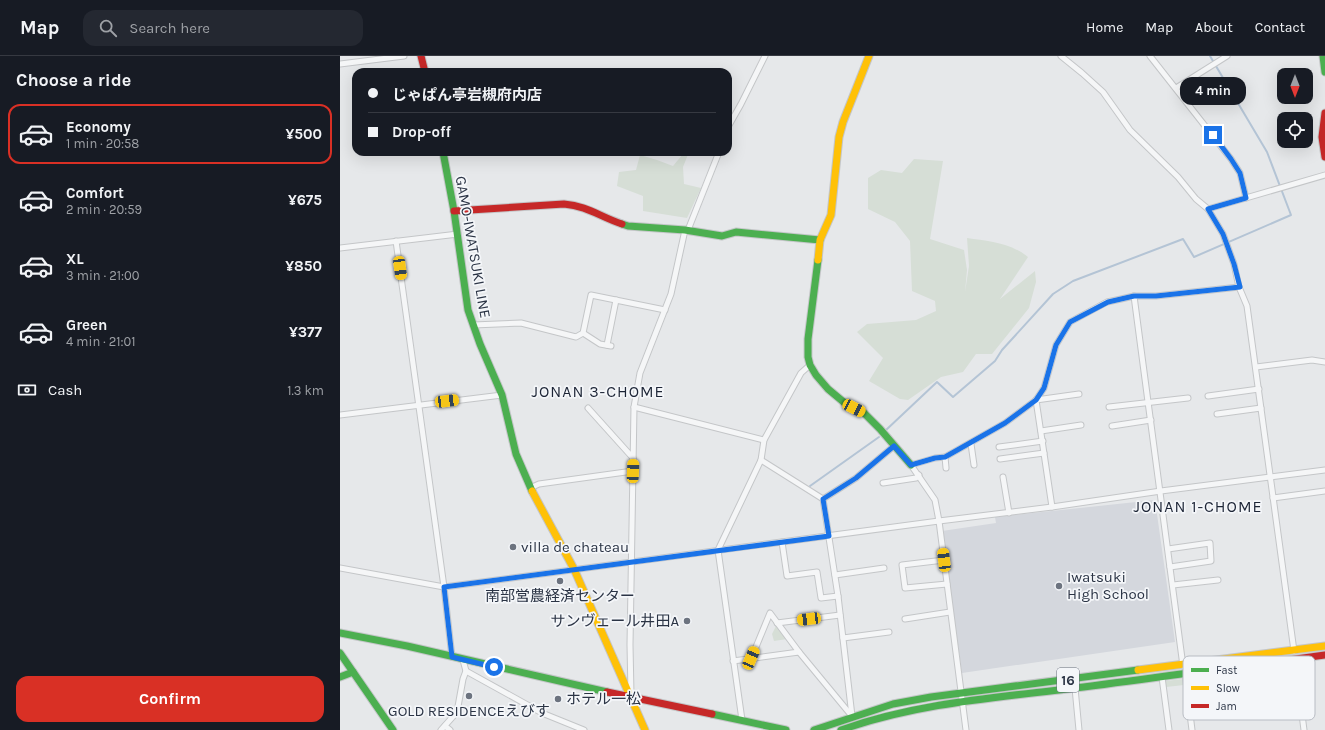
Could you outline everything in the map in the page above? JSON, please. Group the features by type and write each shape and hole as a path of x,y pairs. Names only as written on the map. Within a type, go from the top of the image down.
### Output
{"main road":[{"path":"421,56 424,68"},
{"path":"869,56 843,122 839,137 831,215 820,240 808,339 808,357 810,365 816,375 828,389 846,404 864,413 911,465"},
{"path":"1323,56 1325,72"},
{"path":"1325,113 1322,136 1325,157"},
{"name":"GAMO-IWATSUKI LINE","path":"444,156 458,234 465,292 473,325 502,395 516,454 530,488 574,569 645,730"},
{"path":"454,211 564,204 576,205 591,210 622,225 686,230 722,236 736,232 820,240"},
{"path":"340,633 382,640 631,698 786,730"},
{"name":"16","path":"1257,656 1325,646"},
{"path":"340,653 391,729"},
{"name":"16","path":"1315,657 1325,655"},
{"name":"16","path":"814,730 852,716 893,704 1183,666"},
{"path":"340,677 353,672"},
{"name":"16","path":"841,730 891,715 962,701 1183,674"}],"street":[{"path":"340,64 373,58 404,56"},
{"path":"732,118 741,104 765,56"},
{"path":"1061,56 1103,92 1130,130 1178,177 1196,199 1208,209 1223,234 1247,306 1294,651"},
{"path":"1150,56 1231,159 1240,173 1246,198"},
{"path":"1176,88 1227,56"},
{"path":"631,698 630,645 634,407 640,373 671,294 686,230 717,156"},
{"path":"1208,209 1325,174"},
{"path":"340,248 458,234"},
{"path":"396,241 420,404 452,657"},
{"path":"966,730 935,500 911,465 935,458 945,457 971,444 1005,423 1036,400 1044,388 1056,345 1070,322 1108,302 1134,296 1156,296 1240,287"},
{"path":"473,325 522,323 576,337 583,333 591,295 665,310"},
{"path":"1134,296 1183,666"},
{"path":"583,333 600,344 609,346 616,300"},
{"path":"1256,367 1312,360 1325,362"},
{"path":"742,720 718,550 761,460 764,440 801,373 810,365"},
{"path":"1208,396 1259,389"},
{"path":"1036,400 1079,394"},
{"path":"340,415 502,395"},
{"path":"1109,407 1188,398"},
{"path":"1036,400 1052,508"},
{"path":"634,407 764,440"},
{"path":"588,408 633,458"},
{"path":"1218,414 1261,408"},
{"path":"1112,426 1151,420"},
{"path":"1041,430 1081,425"},
{"path":"999,448 1043,441"},
{"path":"971,444 974,465"},
{"path":"823,499 856,478 894,446"},
{"path":"1000,459 1044,453"},
{"path":"945,457 946,468"},
{"path":"761,460 823,499 838,596 852,716"},
{"path":"340,568 444,587 939,521 1052,508 1160,491 1325,470"},
{"path":"530,488 539,484 633,471"},
{"path":"883,483 916,478 919,475"},
{"path":"1003,477 1009,513"},
{"path":"1273,498 1325,491"},
{"path":"782,542 786,576 817,572 821,598 838,596"},
{"path":"1168,549 1210,543 1212,561 1170,567"},
{"path":"944,560 902,565 905,588 947,584"},
{"path":"835,574 884,568"},
{"path":"1173,585 1218,580"},
{"path":"905,619 950,612"},
{"path":"751,658 770,613 799,652 852,716"},
{"path":"777,623 840,615"},
{"path":"843,638 889,632"},
{"path":"733,661 799,652"},
{"path":"441,730 457,712 463,679 466,671 463,660"},
{"path":"466,671 542,713 584,730"},
{"path":"1162,677 1169,730"},
{"path":"1075,688 1079,730"},
{"path":"1191,720 1192,730"},
{"path":"1303,720 1304,730"},
{"path":"445,726 450,730"}],"shaded area":[{"path":"640,156 673,166 681,156 687,156 683,167 684,184 701,188 687,218 643,211 643,196 617,186 619,172 636,170"},
{"path":"914,159 943,161 930,239 964,250 967,270 965,292 969,266 967,238 1007,246 1028,257 1000,299 1035,271 1036,282 1029,308 992,354 976,354 963,372 941,377 908,400 900,399 869,381 883,358 857,332 867,324 916,320 936,311 935,301 912,291 910,241 895,222 868,209 868,178 881,170 902,173"},
{"name":"Iwatsuki High School","path":"1155,500 1175,642 962,673 942,531 996,523 995,517"},
{"path":"776,626 787,639 774,641 772,634"},
{"path":"1183,679 1183,685 1166,687 1166,681"}],"waterway":[{"path":"886,430 937,382 953,397 995,361 1002,350 1053,294 1073,281 1183,239 1194,257 1291,215 1267,152 1210,56"},
{"path":"810,486 879,437"}],"traffic: fast":[{"path":"1323,56 1325,72"},
{"path":"444,156 454,211 468,310 480,344 502,395 516,454 532,491"},
{"path":"622,224 628,226 685,230 722,236 736,232 820,240"},
{"path":"818,260 808,339 808,357 810,365 828,389 846,404 864,413 911,465"},
{"path":"340,633 407,646 607,692"},
{"path":"340,653 393,730"},
{"path":"814,730 893,704 931,697 1138,670"},
{"path":"340,677 353,672"},
{"path":"841,730 896,714 953,703 1183,674"},
{"path":"712,714 786,730"}],"traffic: slow":[{"path":"818,260 820,240 831,215 839,137 843,122 869,56"},
{"path":"532,491 574,569 645,730"},
{"path":"1247,656 1325,646"},
{"path":"1138,670 1183,664"}],"traffic: jam":[{"path":"421,56 424,68"},
{"path":"1325,113 1322,137 1325,157"},
{"path":"454,211 564,204 587,209 622,224"},
{"path":"1315,656 1325,655"},
{"path":"607,692 712,714"}],"place":[{"name":"villa de chateau","path":"513,547"},
{"name":"南部営農経済センター","path":"560,581"},
{"name":"Iwatsuki High School","path":"1059,586"},
{"name":"サンヴェール井田A","path":"687,621"},
{"name":"GOLD RESIDENCEえびす","path":"469,696"},
{"name":"ホテル一松","path":"558,699"}],"district":[{"name":"JONAN 3-CHOME","path":"598,391"},
{"name":"JONAN 1-CHOME","path":"1198,506"}],"route":[{"path":"494,667 452,657 444,587 829,536 823,499 856,478 894,446 911,465 935,458 945,457 1005,423 1027,408 1036,400 1044,388 1056,345 1070,322 1108,302 1134,296 1156,296 1240,287 1234,264 1223,234 1208,209 1246,198 1240,173 1213,135"}]}
